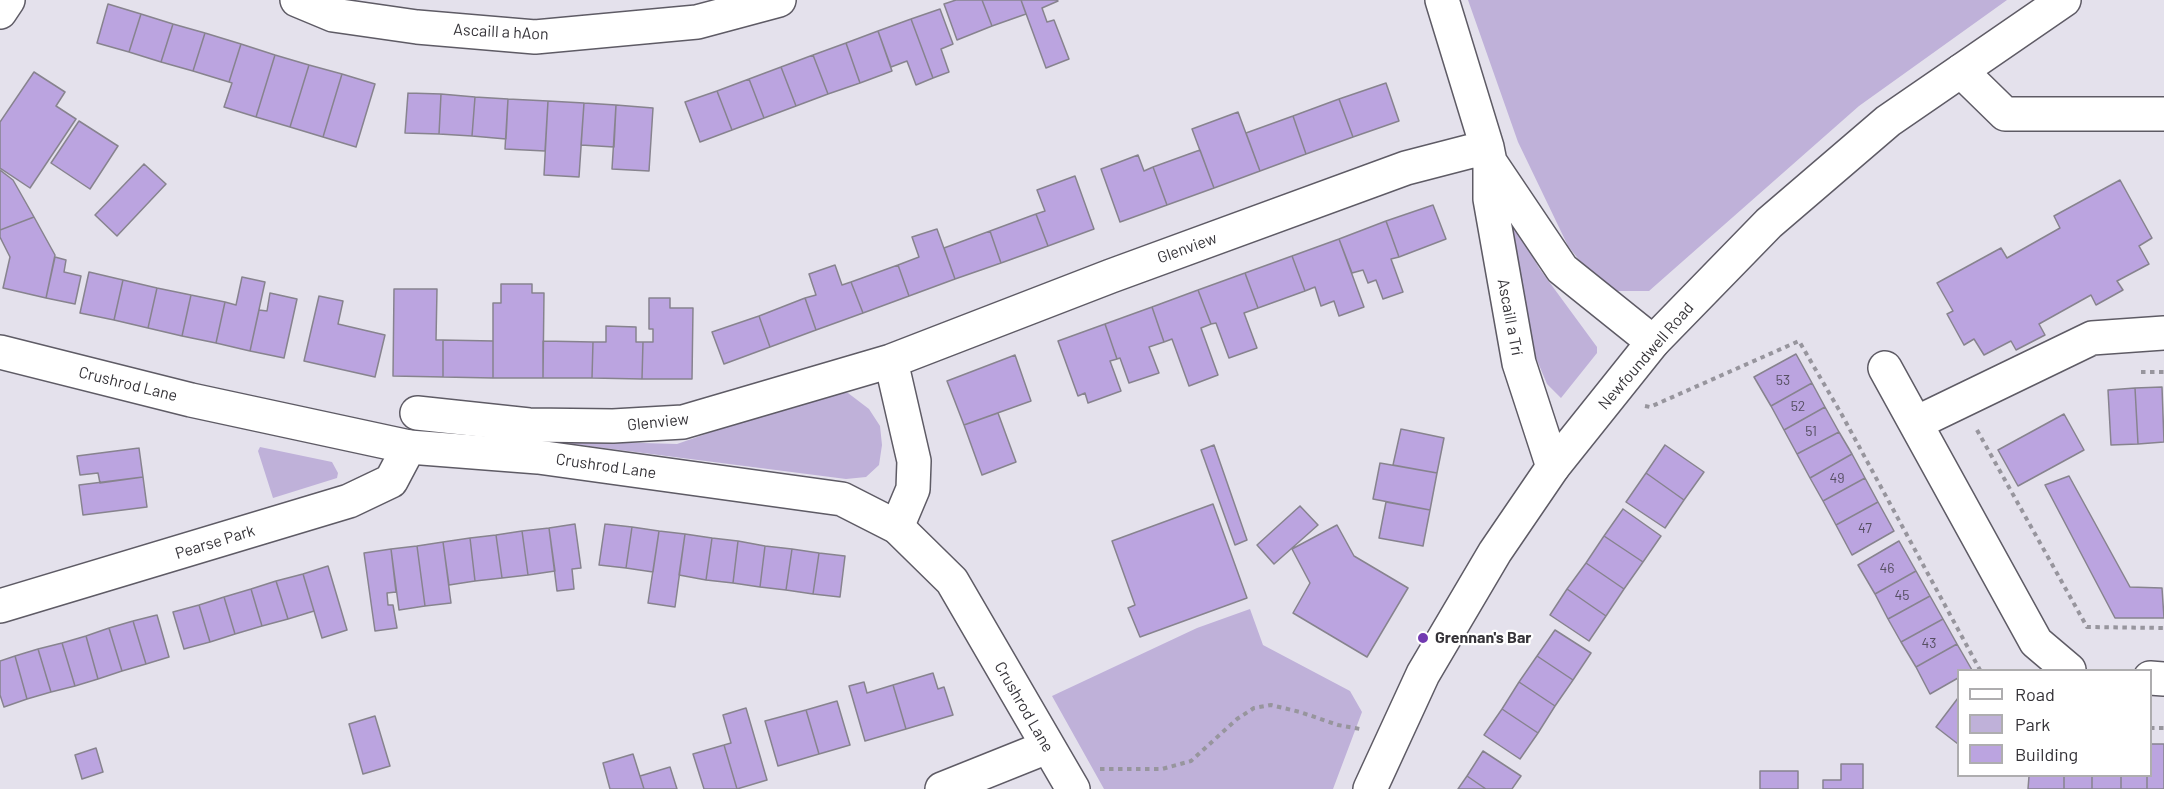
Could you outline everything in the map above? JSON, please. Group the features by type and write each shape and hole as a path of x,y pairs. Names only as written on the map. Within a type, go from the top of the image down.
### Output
{"street":[{"path":"0,12 8,0"},
{"name":"Ascaill a hAon","path":"297,0 333,15 417,27 535,37 697,22 779,0"},
{"name":"Ascaill a Trí","path":"1442,0 1488,155 1490,199 1519,363 1553,467"},
{"name":"Newfoundwell Road","path":"1370,789 1423,674 1483,573 1553,467 1653,342 1769,223 1888,121 2064,0"},
{"path":"1961,71 2005,114 2164,114"},
{"name":"Ascaill a Trí","path":"1488,155 1562,269 1653,342"},
{"name":"Glenview","path":"417,413 529,425 613,426 683,422 891,362 1111,276 1406,168 1488,155"},
{"path":"1916,423 2092,338 2164,333"},
{"name":"Crushrod Lane","path":"0,352 191,400 409,447 538,457 842,499 897,527 952,581 1060,768"},
{"path":"891,362 914,461 913,489 897,527"},
{"path":"1885,368 2036,642 2068,669"},
{"name":"Pearse Park","path":"0,606 349,501 391,481 409,447"},
{"path":"942,789 1060,768"}],"path":[{"path":"1609,397 1650,407 1799,341 1842,415 1979,669"},
{"path":"2132,373 2164,372"},
{"path":"1972,422 2087,627 2164,628"},
{"path":"1060,768 1162,769 1191,761 1236,719 1254,708 1271,705 1338,725 1395,736"}],"green space":[{"path":"1468,0 2007,0 1859,106 1649,291 1604,291 1568,246 1518,142"},
{"path":"1499,196 1539,268 1597,347 1597,353 1561,398 1547,384 1534,353"},
{"path":"827,392 848,393 869,409 880,426 882,445 879,465 866,477 846,479 542,440 677,444"},
{"path":"260,447 332,462 338,473 337,478 273,498 258,451"},
{"path":"1250,609 1263,645 1350,691 1362,712 1333,789 1104,789 1052,696 1197,628"}],"building":[{"path":"956,0 982,0 992,26 957,40 944,4"},
{"path":"982,0 1021,0 1026,14 992,26"},
{"path":"1021,0 1058,1 1042,8 1047,22 1054,20 1069,59 1046,68"},
{"path":"108,4 141,14 129,52 97,43"},
{"path":"940,9 953,44 941,49 949,72 933,78 911,19"},
{"path":"141,14 173,24 161,62 129,52"},
{"path":"911,19 933,78 916,85 907,61 891,67 878,31"},
{"path":"173,24 205,33 193,71 161,62"},
{"path":"878,31 892,71 860,83 846,43"},
{"path":"205,33 241,44 229,82 193,71"},
{"path":"846,43 860,83 828,94 813,55"},
{"path":"241,44 275,55 256,117 224,107"},
{"path":"275,55 309,65 290,127 256,117"},
{"path":"813,55 828,94 796,106 781,67"},
{"path":"309,65 342,74 323,137 290,127"},
{"path":"781,67 796,106 764,118 749,79"},
{"path":"34,72 65,92 56,106 76,119 30,188 0,168 0,122"},
{"path":"342,74 375,84 356,147 323,137"},
{"path":"749,79 764,118 732,130 717,91"},
{"path":"1386,83 1399,121 1353,137 1339,99"},
{"path":"717,91 732,130 700,142 685,102"},
{"path":"408,93 441,94 439,134 405,133"},
{"path":"441,94 475,97 472,136 439,134"},
{"path":"475,97 508,99 506,139 472,136"},
{"path":"508,99 548,101 545,151 505,149"},
{"path":"1339,99 1353,137 1306,154 1293,116"},
{"path":"548,101 584,103 579,177 544,175"},
{"path":"584,103 616,105 614,147 581,145"},
{"path":"616,105 653,108 649,171 612,169"},
{"path":"1238,112 1260,171 1214,188 1192,129"},
{"path":"1293,116 1306,154 1260,171 1246,133"},
{"path":"79,121 118,146 90,189 51,163"},
{"path":"1200,150 1214,188 1167,205 1153,167"},
{"path":"1138,155 1144,171 1153,167 1167,205 1120,222 1101,169"},
{"path":"144,164 166,184 117,236 95,215"},
{"path":"0,170 13,180 34,217 0,230"},
{"path":"1075,176 1094,229 1048,246 1036,214 1045,211 1037,190"},
{"path":"2120,180 2152,238 2139,246 2149,264 2117,281 2123,290 2096,305 2091,295 2039,324 2045,335 2016,350 2011,341 1984,355 1974,339 1964,345 1947,314 1953,311 1937,283 2001,248 2007,258 2060,228 2054,216"},
{"path":"1433,205 1446,239 1399,257 1386,221"},
{"path":"1036,214 1048,246 1001,263 990,231"},
{"path":"34,217 55,255 46,298 3,288 10,257 0,237 0,230"},
{"path":"1386,221 1399,257 1391,259 1403,292 1383,299 1376,280 1368,283 1363,270 1352,273 1339,239"},
{"path":"937,229 955,279 909,296 898,265 919,257 912,237"},
{"path":"990,231 1001,263 955,279 944,248"},
{"path":"1339,239 1364,307 1339,316 1334,301 1321,306 1315,287 1305,291 1292,256"},
{"path":"1292,256 1305,291 1258,308 1245,273"},
{"path":"55,257 66,260 64,272 81,276 75,304 46,298"},
{"path":"835,265 842,285 851,282 863,313 816,330 805,298 816,295 809,274"},
{"path":"898,265 909,296 863,313 851,282"},
{"path":"89,272 123,280 114,320 80,313"},
{"path":"1245,273 1258,308 1244,313 1257,348 1229,358 1216,323 1211,324 1198,290"},
{"path":"242,277 265,282 250,351 216,343 225,302 236,305"},
{"path":"123,280 157,288 148,328 114,320"},
{"path":"501,284 532,284 532,293 544,293 543,378 493,378 493,303 501,303"},
{"path":"157,288 191,295 182,336 148,328"},
{"path":"394,289 437,289 436,340 443,340 443,377 393,376"},
{"path":"1198,290 1211,324 1201,328 1218,375 1189,386 1172,339 1164,342 1152,307"},
{"path":"270,293 297,299 284,358 250,351 259,310 267,311"},
{"path":"191,295 225,302 216,343 182,336"},
{"path":"319,296 343,301 338,324 385,335 375,377 304,361"},
{"path":"649,298 670,298 670,308 693,308 692,379 642,379 643,342 653,342 653,329 649,329"},
{"path":"805,298 816,330 770,347 759,316"},
{"path":"1152,307 1164,342 1149,347 1159,373 1129,383 1120,358 1117,359 1105,324"},
{"path":"759,316 770,347 724,364 712,332"},
{"path":"1105,324 1117,359 1110,361 1121,391 1088,403 1085,393 1078,396 1058,341"},
{"path":"606,326 636,327 636,342 643,342 642,379 592,378 593,342 606,342"},
{"path":"443,340 493,341 493,378 443,377"},
{"path":"543,341 593,342 592,378 543,378"},
{"path":"1796,354 1812,383 1771,406 1754,377"},
{"path":"1015,355 1031,401 964,425 947,381"},
{"path":"1812,383 1825,407 1784,430 1771,406"},
{"path":"2162,387 2164,442 2138,444 2135,388"},
{"path":"2135,388 2138,444 2111,445 2108,390"},
{"path":"1825,407 1839,432 1797,454 1784,430"},
{"path":"998,413 1016,462 982,475 964,425"},
{"path":"2064,414 2084,450 2018,486 1998,450"},
{"path":"1401,429 1444,438 1437,473 1393,465"},
{"path":"1839,432 1852,454 1810,478 1797,454"},
{"path":"1214,445 1247,540 1235,545 1201,450"},
{"path":"1665,445 1704,472 1684,500 1646,473"},
{"path":"139,448 143,477 100,483 98,473 80,475 77,456"},
{"path":"1852,454 1865,478 1823,501 1810,478"},
{"path":"1380,463 1437,473 1430,510 1373,499"},
{"path":"1646,473 1684,500 1665,528 1626,502"},
{"path":"2069,476 2130,587 2162,588 2164,618 2115,618 2045,485"},
{"path":"143,477 147,507 83,515 79,485"},
{"path":"1865,478 1878,502 1836,525 1823,501"},
{"path":"1386,502 1430,510 1423,546 1379,538"},
{"path":"1878,502 1894,531 1852,555 1836,525"},
{"path":"1213,504 1247,598 1140,637 1128,608 1135,605 1112,541"},
{"path":"1300,506 1318,525 1274,564 1257,545"},
{"path":"1623,509 1661,536 1643,562 1604,536"},
{"path":"575,524 581,568 572,569 574,589 557,591 549,528"},
{"path":"605,524 632,527 626,568 599,565"},
{"path":"1337,525 1354,556 1408,588 1367,657 1293,613 1310,583 1292,549"},
{"path":"632,527 659,531 653,572 626,568"},
{"path":"549,528 555,571 528,575 522,531"},
{"path":"522,531 528,575 502,578 496,535"},
{"path":"659,531 685,534 675,607 648,603"},
{"path":"685,534 712,538 706,580 679,575"},
{"path":"496,535 502,578 475,581 470,538"},
{"path":"1604,536 1643,562 1624,589 1586,563"},
{"path":"470,538 475,581 449,585 443,542"},
{"path":"712,538 738,541 733,583 706,580"},
{"path":"738,541 765,546 760,587 733,583"},
{"path":"1899,541 1916,571 1875,594 1858,565"},
{"path":"443,542 451,603 425,606 417,546"},
{"path":"417,546 425,606 399,610 391,549"},
{"path":"765,546 792,549 786,590 760,587"},
{"path":"391,549 396,592 387,593 388,605 393,605 397,628 375,631 364,553"},
{"path":"792,549 819,553 813,594 786,590"},
{"path":"819,553 845,556 840,597 813,594"},
{"path":"1586,563 1624,589 1606,616 1567,589"},
{"path":"328,566 347,630 322,638 303,574"},
{"path":"1916,571 1930,596 1888,619 1875,594"},
{"path":"303,574 314,611 288,619 276,581"},
{"path":"276,581 288,619 262,626 251,589"},
{"path":"251,589 262,626 235,634 224,597"},
{"path":"1567,589 1606,616 1589,641 1550,615"},
{"path":"1930,596 1943,619 1901,642 1888,619"},
{"path":"224,597 235,634 210,642 199,605"},
{"path":"199,605 210,642 184,649 173,612"},
{"path":"157,615 169,657 146,664 133,621"},
{"path":"1943,619 1957,644 1916,667 1901,642"},
{"path":"133,621 146,664 122,671 109,628"},
{"path":"109,628 122,671 98,679 86,636"},
{"path":"1555,630 1591,653 1573,680 1537,656"},
{"path":"86,636 98,679 75,686 62,643"},
{"path":"62,643 75,686 51,692 38,649"},
{"path":"1957,644 1971,669 1957,669 1957,679 1930,694 1916,667"},
{"path":"38,649 51,692 27,699 15,656"},
{"path":"15,656 27,699 4,707 0,695 0,661"},
{"path":"1537,656 1573,680 1555,706 1519,682"},
{"path":"933,673 938,689 944,687 953,715 906,729 893,685"},
{"path":"864,682 867,693 893,685 906,729 865,741 849,686"},
{"path":"1519,682 1555,706 1538,733 1502,709"},
{"path":"1957,699 1957,743 1936,727"},
{"path":"837,701 850,745 819,754 806,710"},
{"path":"746,708 767,780 737,789 724,745 731,743 723,715"},
{"path":"1502,709 1538,733 1520,759 1484,735"},
{"path":"806,710 819,754 778,766 765,721"},
{"path":"375,716 390,766 363,774 349,724"},
{"path":"2152,744 2164,744 2164,789 2147,789 2147,777 2152,777"},
{"path":"724,745 737,789 704,789 693,754"},
{"path":"96,748 103,772 82,779 75,755"},
{"path":"1483,751 1521,776 1512,789 1486,789 1467,776"},
{"path":"633,754 644,789 610,789 603,763"},
{"path":"1841,764 1863,764 1863,789 1823,789 1823,780 1841,780"},
{"path":"670,767 677,789 644,789 640,776"},
{"path":"1760,771 1798,771 1798,789 1760,789"},
{"path":"1467,776 1486,789 1458,789"},
{"path":"2029,777 2064,777 2064,789 2028,789"},
{"path":"2064,777 2092,777 2092,789 2064,789"},
{"path":"2092,777 2121,777 2121,789 2092,789"},
{"path":"2121,777 2147,777 2147,789 2121,789"}],"place":[{"name":"Grennan's Bar","path":"1423,638"}]}
